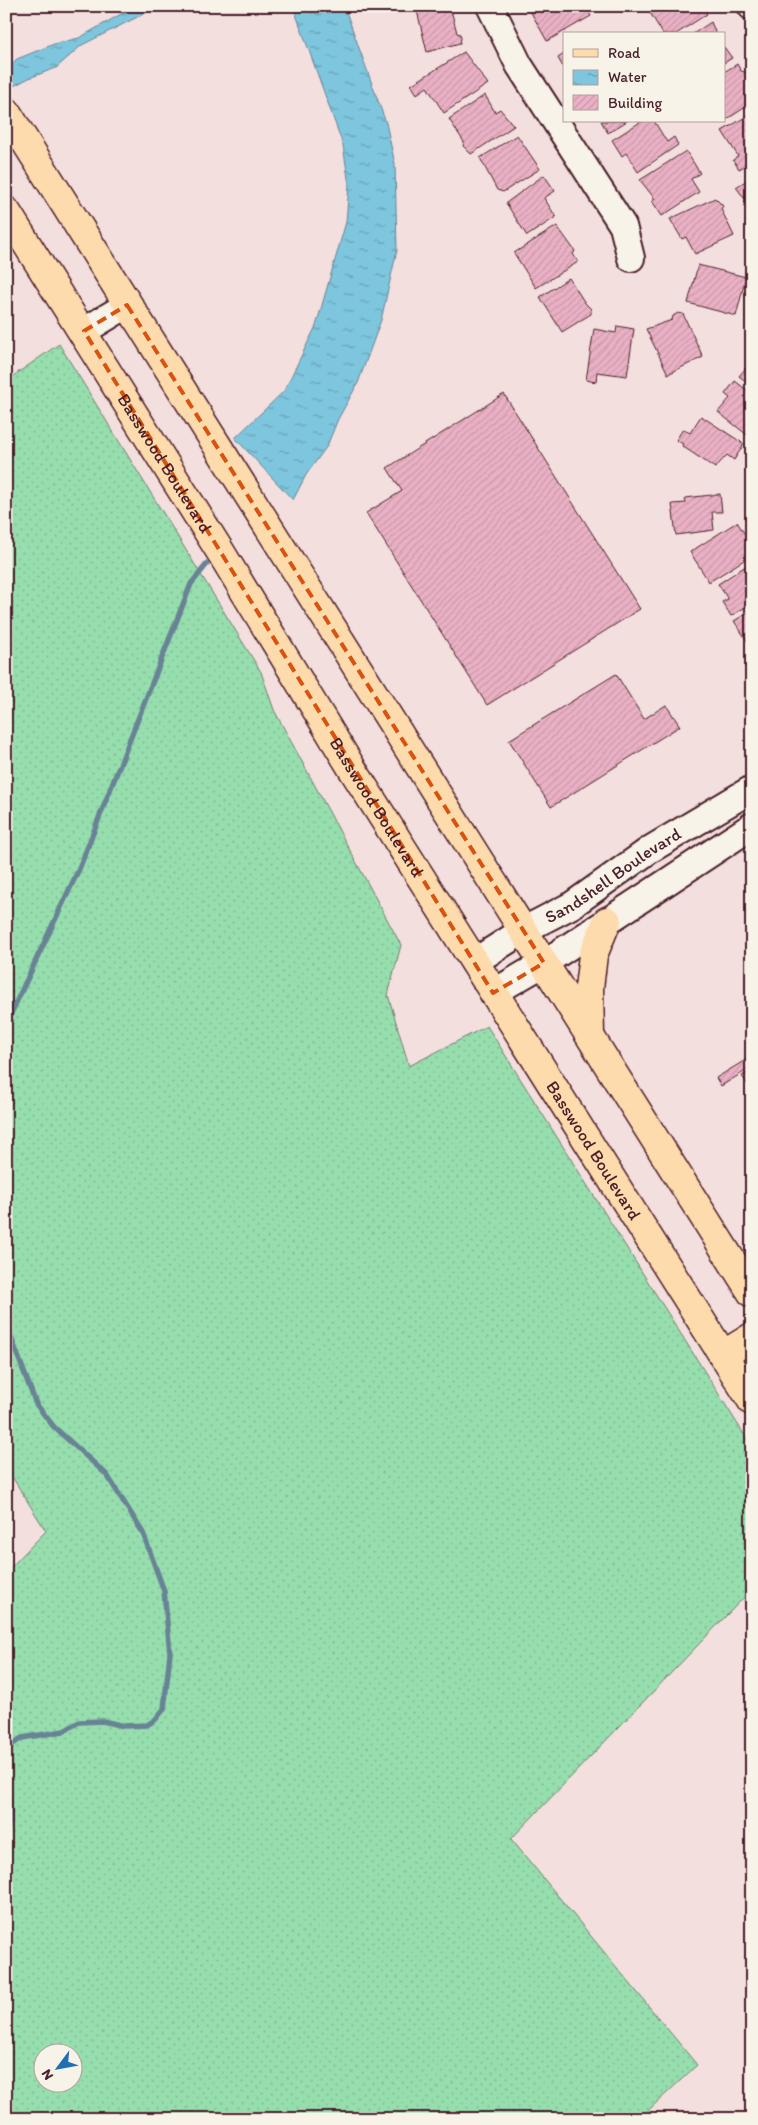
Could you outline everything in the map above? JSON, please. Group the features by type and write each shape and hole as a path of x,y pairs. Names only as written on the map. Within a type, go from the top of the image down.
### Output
{"main road":[{"path":"6,111 127,305 247,490 752,1293"},
{"name":"Basswood Boulevard","path":"6,211 84,331 493,993 752,1401"},
{"path":"590,1036 589,988 594,955 607,921"},
{"path":"723,1355 752,1337"}],"street":[{"path":"490,6 519,65 623,226 630,258"},
{"path":"84,331 127,305"},
{"name":"Sandshell Boulevard","path":"474,962 524,930 572,906 651,850 752,788"},
{"name":"Sandshell Boulevard","path":"493,993 544,963 752,826"}],"highlighted area":[{"path":"127,305 544,963 493,993 84,331"}],"green space":[{"path":"59,344 261,672 274,710 401,945 388,995 409,1066 487,1026 752,1447 752,1589 511,1839 697,2065 639,2119 6,2119 6,1572 46,1531 6,1467 6,381"}],"water":[{"path":"135,6 159,6 82,45 56,68 29,78 10,88 6,83 6,69 17,59 54,44 79,38"},
{"path":"293,6 344,6 386,123 395,164 397,250 381,320 358,383 338,419 327,446 306,475 293,500 235,438 284,391 316,326 346,222 349,185 343,145"}],"building":[{"path":"435,6 450,6 457,33 460,34 461,38 460,43 427,52 417,11"},
{"path":"585,6 591,16 547,41 528,7"},
{"path":"646,6 702,6 707,14 679,32 662,32"},
{"path":"711,22 715,32 696,32"},
{"path":"726,50 732,58 726,62"},
{"path":"464,52 488,84 444,113 427,87 417,94 411,85"},
{"path":"563,55 563,67 558,58"},
{"path":"737,64 741,71 745,72 752,84 752,103 726,120 726,71"},
{"path":"485,95 495,112 500,109 514,126 471,154 463,146 464,142 449,119"},
{"path":"752,113 752,162 739,169 733,160 738,156 722,131"},
{"path":"602,122 625,122 608,133"},
{"path":"640,122 655,122 667,142 674,137 678,145 638,172 626,153 622,156 612,140"},
{"path":"517,135 540,169 503,192 497,190 480,158"},
{"path":"686,151 700,173 691,179 699,192 662,216 652,201 655,199 640,180"},
{"path":"544,175 555,191 544,198 556,217 527,236 506,203"},
{"path":"749,179 752,183 752,199 748,195 744,198 736,187"},
{"path":"715,198 723,206 721,209 734,236 695,254 686,237 682,239 670,219"},
{"path":"557,226 575,251 573,254 578,262 536,288 514,253"},
{"path":"698,265 746,277 736,316 688,303"},
{"path":"569,278 591,309 591,314 562,332 540,297"},
{"path":"678,313 683,314 703,357 668,374 646,329 672,320 673,316"},
{"path":"617,326 634,329 627,376 597,372 596,382 586,380 594,329 616,333"},
{"path":"752,361 752,386 739,376"},
{"path":"735,381 752,394 751,438 718,412 730,398 725,394"},
{"path":"504,394 640,609 487,705 366,513 402,491 387,468"},
{"path":"701,416 744,444 734,460 727,455 715,468 676,440 683,429 690,433"},
{"path":"720,494 722,512 712,512 714,530 676,535 672,504 686,503 685,498"},
{"path":"737,522 752,545 752,555 709,582 690,552"},
{"path":"752,562 752,603 731,616 722,602 728,599 718,584"},
{"path":"752,610 752,643 750,645 734,621"},
{"path":"616,674 644,719 666,705 680,726 551,807 509,740"},
{"path":"752,1056 752,1067 721,1086 716,1078"},
{"path":"752,1070 752,1091 742,1076"}],"waterway":[{"path":"6,1024 79,869 191,584 207,564"},
{"path":"6,1324 36,1404 54,1427 107,1475 143,1533 164,1591 170,1653 164,1709 155,1720 147,1725 124,1726 103,1721 79,1722 64,1731 22,1738 6,1752"},
{"path":"6,1782 10,1810 6,1838"}]}
